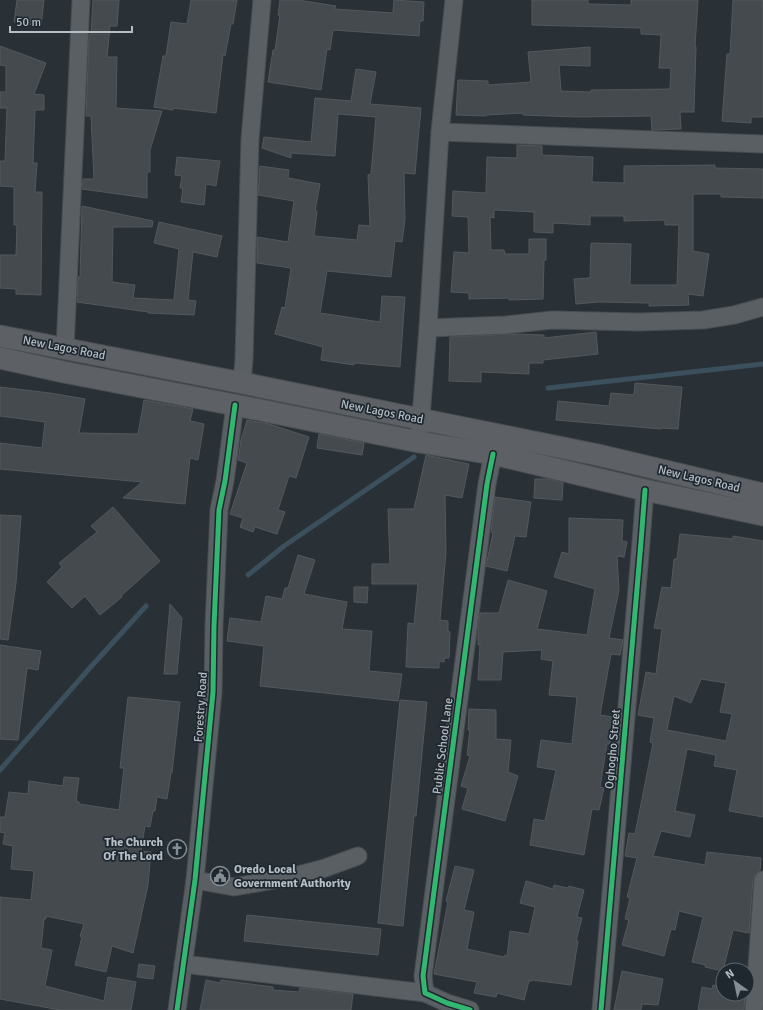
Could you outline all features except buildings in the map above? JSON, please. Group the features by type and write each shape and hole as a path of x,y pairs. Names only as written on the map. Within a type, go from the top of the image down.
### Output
{"main road":[{"name":"New Lagos Road","path":"0,336 598,455 763,494"},
{"name":"New Lagos Road","path":"0,358 419,442 493,454 645,490 763,515"}],"street":[{"path":"65,349 81,0"},
{"path":"242,383 244,359 250,139 262,0"},
{"path":"419,442 428,328 440,132 454,0"},
{"path":"440,132 763,144"},
{"path":"428,328 506,325 552,320 639,322 703,320 734,316 763,307"},
{"name":"Forestry Road","path":"177,1010 195,880 213,692 219,510 225,481 235,405"},
{"name":"Public School Lane","path":"425,993 423,976 486,492 493,454"},
{"name":"Oghogho Street","path":"601,1010 645,490"},
{"path":"195,880 234,887 291,877 325,868 358,856"},
{"path":"754,1010 763,882"},
{"path":"183,964 425,993 447,1003 470,1010"}],"waterway":[{"path":"548,388 763,364"},
{"path":"248,575 284,546 414,457"},
{"path":"0,770 146,606"}],"cycle path":[{"path":"177,1010 195,880 213,692 219,510 225,481 235,405"},
{"path":"470,1010 447,1003 425,993 423,976 487,484 493,454"},
{"path":"601,1010 645,490"}],"place":[{"name":"The Church Of The Lord","path":"177,849"},
{"name":"Oredo Local Government Authority","path":"220,876"}]}
